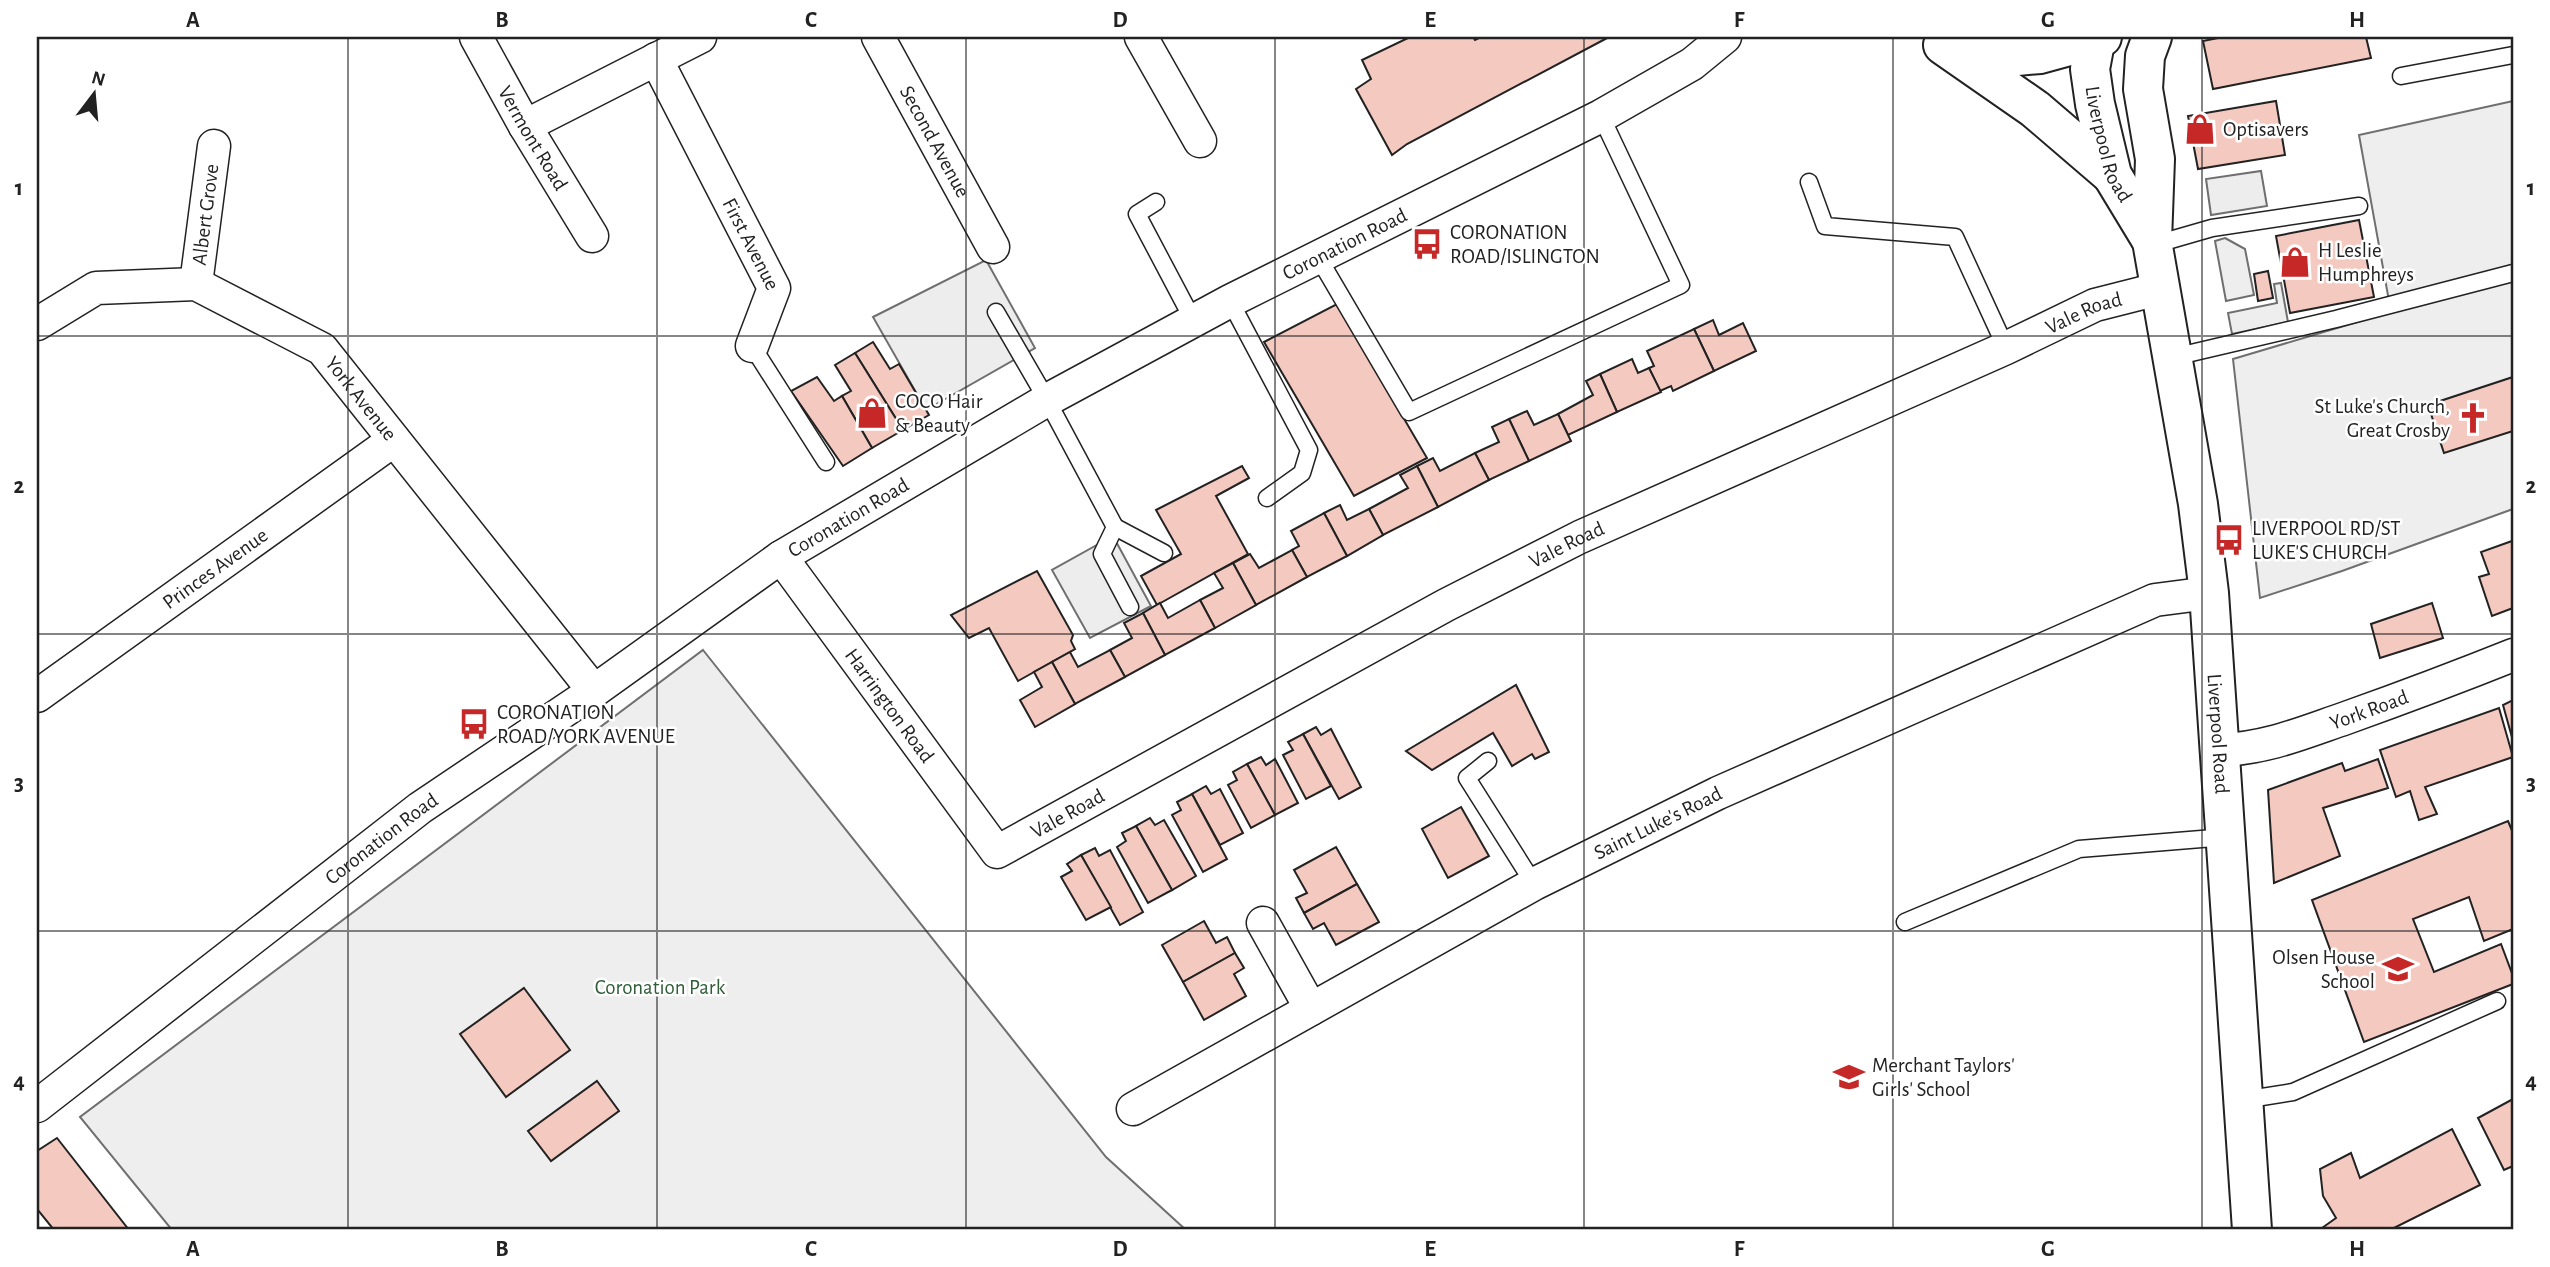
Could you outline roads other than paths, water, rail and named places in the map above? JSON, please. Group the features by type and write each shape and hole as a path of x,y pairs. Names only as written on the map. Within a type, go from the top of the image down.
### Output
{"main road":[{"name":"Liverpool Road","path":"2098,37 2090,69 2091,80 2112,175 2153,243"},
{"path":"1931,41 2017,56 2040,54 2098,37"},
{"name":"Liverpool Road","path":"2152,37 2145,56 2143,89 2155,159 2153,243 2198,504 2209,593 2252,1230"},
{"path":"1931,41 2035,108 2112,175"}],"street":[{"name":"Vermont Road","path":"476,37 525,126 592,236"},
{"path":"525,126 700,37"},
{"name":"Second Avenue","path":"878,37 993,247"},
{"path":"1141,37 1200,141"},
{"name":"Coronation Road","path":"37,1106 420,808 594,691 781,557 1047,400 1193,320 1601,116 1692,64 1725,37"},
{"name":"First Avenue","path":"656,59 774,288 752,346"},
{"name":"Albert Grove","path":"196,284 214,146"},
{"name":"York Avenue","path":"37,324 96,288 196,284 322,349 594,691"},
{"name":"Vale Road","path":"997,852 1446,605 1580,537 2006,348 2095,305 2162,288"},
{"name":"Princes Avenue","path":"37,696 394,440"},
{"name":"Harrington Road","path":"781,557 997,852"},
{"name":"Saint Luke's Road","path":"1133,1109 1534,884 1718,793 2155,600 2209,593"},
{"name":"York Road","path":"2221,750 2249,749 2277,742 2416,693 2513,655"},
{"path":"1263,923 1311,1009"}],"lane":[{"path":"2401,76 2513,55"},
{"path":"1318,257 1409,412 1681,285 1601,116"},
{"path":"1809,182 1825,226 1955,237 2006,348"},
{"path":"1156,202 1137,214 1193,320"},
{"path":"2153,243 2212,228 2359,206"},
{"path":"2174,357 2513,274"},
{"path":"1230,301 1309,450 1302,473 1267,498"},
{"path":"996,312 1115,527 1164,553"},
{"name":"First Avenue","path":"752,346 826,462"},
{"path":"1115,527 1102,554 1130,607"},
{"path":"1488,761 1467,778 1534,884"},
{"path":"1905,922 2079,849 2226,837"},
{"path":"2243,1100 2293,1092 2497,1001"}],"place":[{"name":"Optisavers","path":"2200,129"},
{"name":"CORONATION ROAD/ISLINGTON","path":"1427,244"},
{"name":"H Leslie Humphreys","path":"2295,262"},
{"name":"COCO Hair & Beauty","path":"872,413"},
{"name":"St Luke's Church, Great Crosby","path":"2473,418"},
{"name":"LIVERPOOL RD/ST LUKE'S CHURCH","path":"2229,540"},
{"name":"CORONATION ROAD/YORK AVENUE","path":"474,724"},
{"name":"Olsen House School","path":"2398,969"},
{"name":"Merchant Taylors' Girls' School","path":"1849,1077"}],"park label":[{"name":"Coronation Park","path":"660,987"}]}
